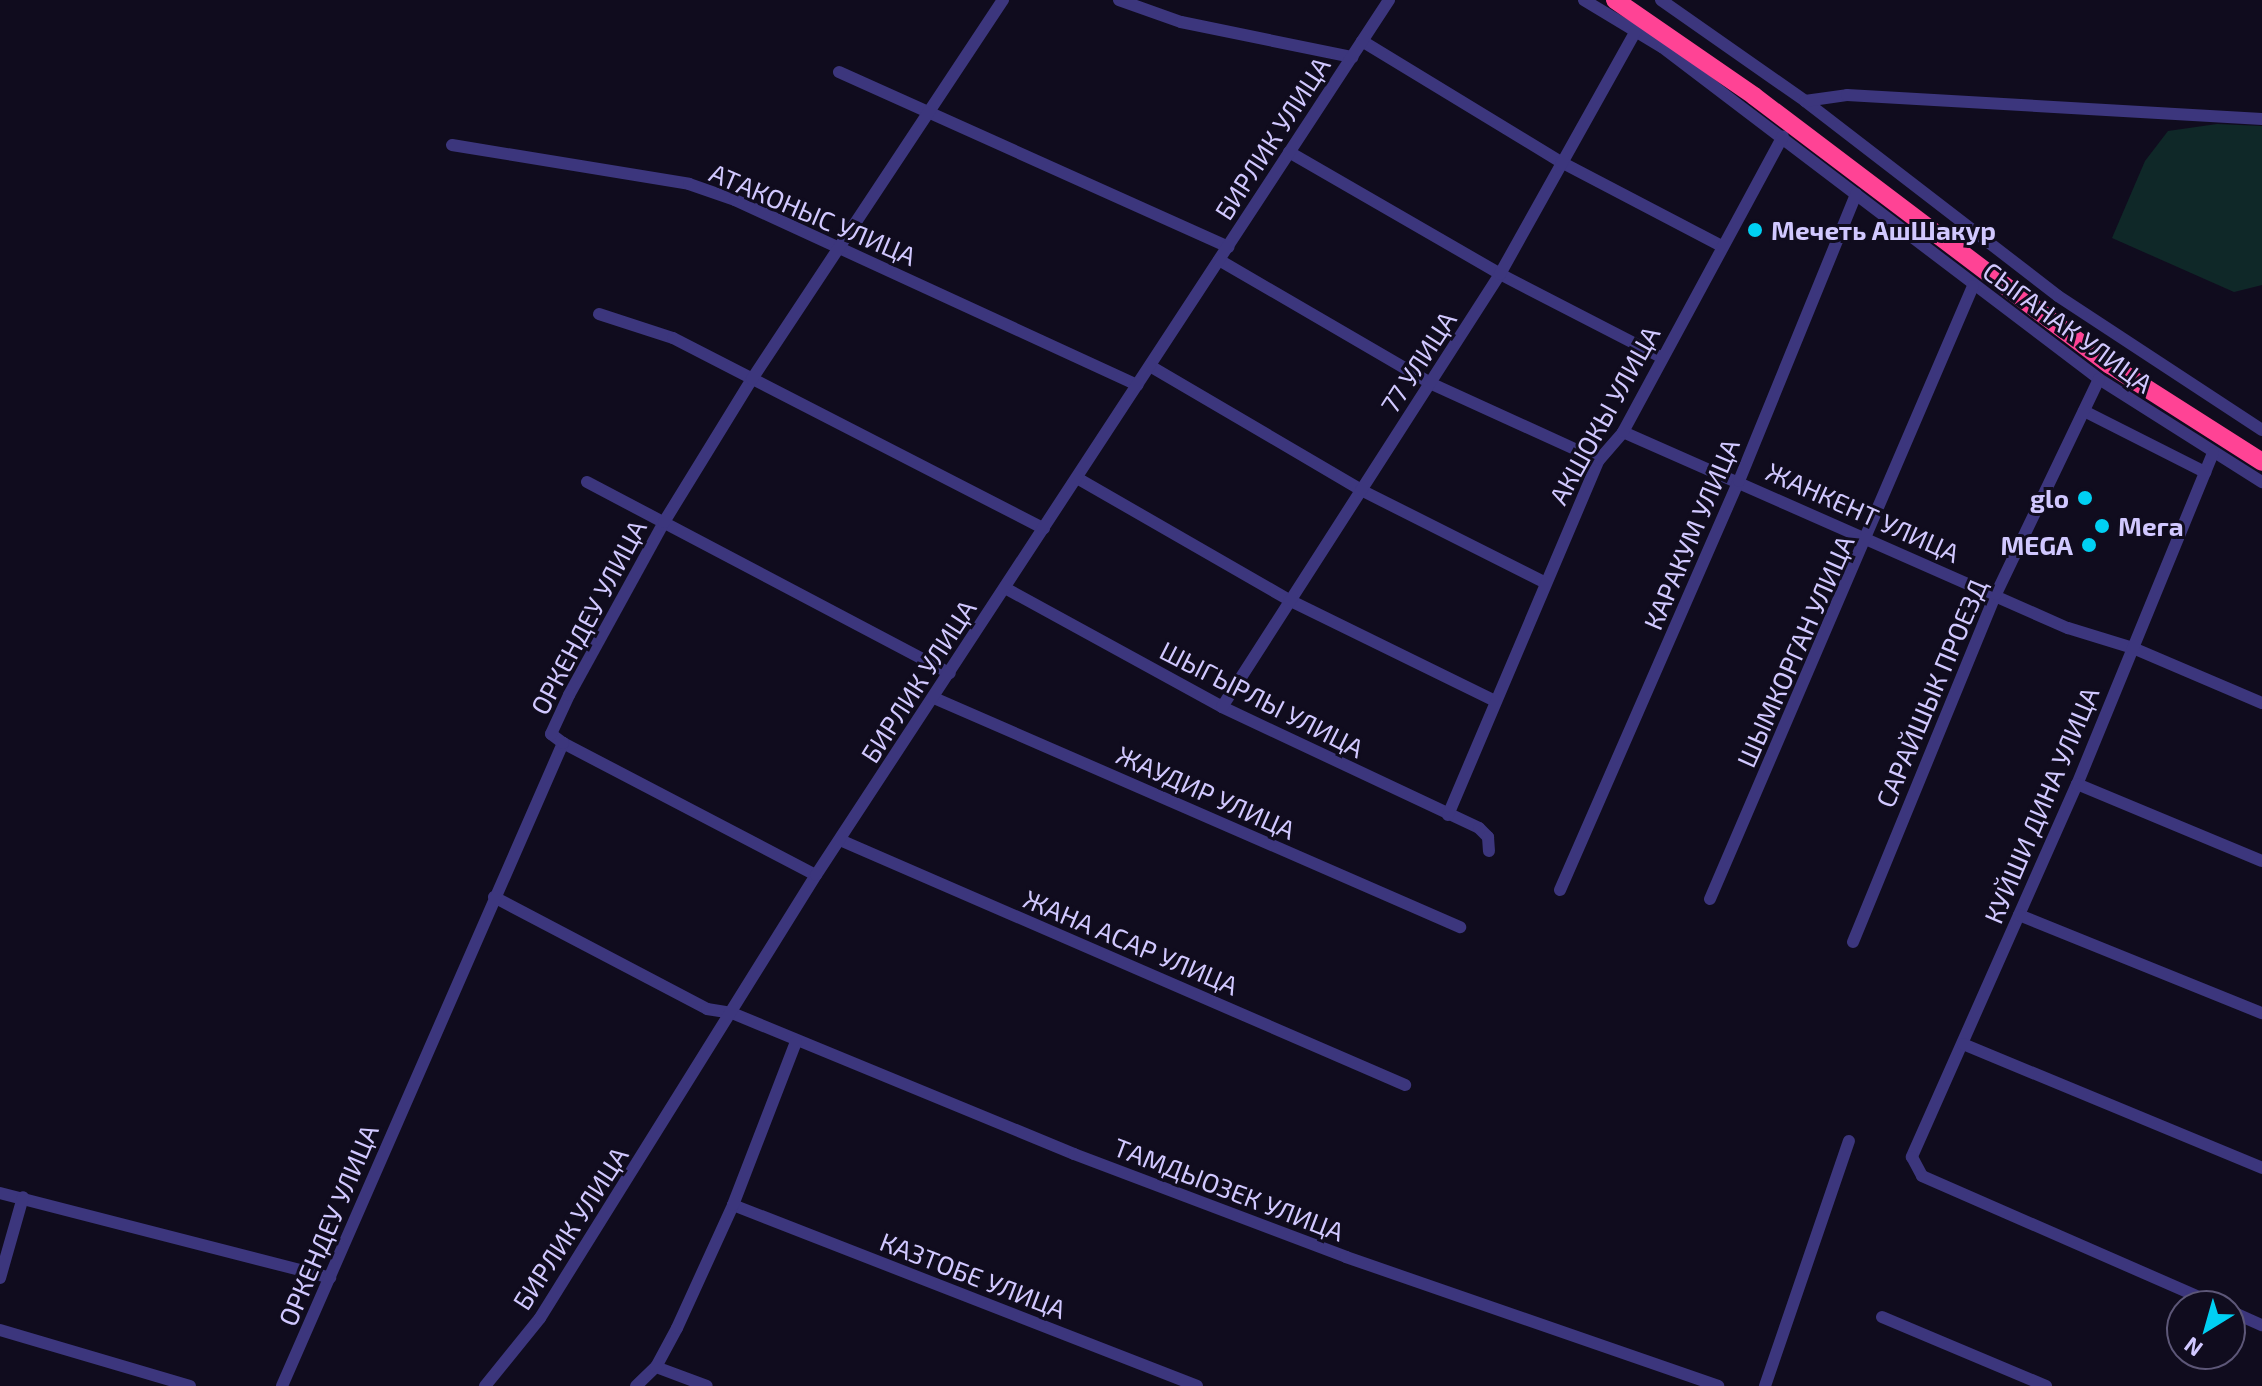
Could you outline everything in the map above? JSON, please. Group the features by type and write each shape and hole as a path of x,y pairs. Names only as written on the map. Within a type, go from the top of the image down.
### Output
{"highway":[{"path":"1615,0 1754,96 2085,348 2262,462"},
{"path":"1637,0 1760,87 2018,286 2262,449"}],"street":[{"name":"ОРКЕНДЕУ УЛИЦА","path":"282,1386 563,743 551,734 563,708 664,522 752,379 837,245 1003,0"},
{"path":"1119,0 1181,22 1352,57"},
{"name":"БИРЛИК УЛИЦА","path":"485,1386 540,1318 816,875 1389,0"},
{"name":"СЫГАНАК УЛИЦА","path":"1584,0 1636,31 1783,136 1973,286 2099,379 2262,482"},
{"path":"1661,0 1805,101 2058,296 2262,430"},
{"name":"77 УЛИЦА","path":"1222,707 1500,274 1636,31"},
{"path":"1362,41 1561,162 1722,246"},
{"path":"839,72 1228,247"},
{"path":"1805,101 1847,95 2262,119"},
{"name":"АКШОКЫ УЛИЦА","path":"1448,815 1493,700 1599,460 1623,432 1783,136"},
{"name":"АТАКОНЫС УЛИЦА","path":"452,145 689,184 837,245 1138,385"},
{"path":"1289,152 1500,274 1661,357"},
{"name":"КАРАКУМ УЛИЦА","path":"1560,890 1739,481 1856,194"},
{"path":"1219,260 1432,384 1599,460"},
{"name":"ШЫМКОРГАН УЛИЦА","path":"1710,899 1869,536 1973,286"},
{"path":"599,314 673,338 1044,529"},
{"path":"1150,366 1361,490 1544,582"},
{"name":"САРАЙШЫК ПРОЕЗД","path":"1853,942 1996,594 2099,379"},
{"path":"2084,411 2205,472"},
{"name":"ЖАНКЕНТ УЛИЦА","path":"1623,432 1869,536 1887,549 2068,628 2133,648 2262,703"},
{"name":"КУЙШИ ДИНА УЛИЦА","path":"2183,1290 1918,1173 1912,1157 2077,784 2213,453"},
{"path":"1077,478 1289,600 1493,700"},
{"path":"587,482 950,673"},
{"name":"ШЫГЫРЛЫ УЛИЦА","path":"1005,588 1222,707 1485,833 1489,851"},
{"name":"ЖАУДИР УЛИЦА","path":"934,698 1460,927"},
{"path":"563,743 816,875"},
{"path":"2077,784 2262,861"},
{"name":"ЖАНА АСАР УЛИЦА","path":"840,840 1405,1085"},
{"name":"ТАМДЫОЗЕК УЛИЦА","path":"494,897 707,1009 732,1013 796,1042 1332,1251 1718,1386"},
{"path":"2019,915 2262,1013"},
{"path":"636,1386 656,1367 733,1205 796,1042"},
{"path":"1963,1044 2262,1168"},
{"path":"1765,1386 1849,1141"},
{"path":"0,1193 330,1278"},
{"path":"0,1278 23,1197"},
{"name":"КАЗТОБЕ УЛИЦА","path":"733,1205 1197,1386"},
{"path":"1882,1317 2046,1386"},
{"path":"0,1330 190,1386"},
{"path":"656,1367 707,1386"}],"green space":[{"path":"2217,124 2262,126 2262,285 2234,292 2112,238 2145,161 2168,131"}],"place":[{"name":"Мечеть АшШакур","path":"1755,230"},
{"name":"glo","path":"2085,498"},
{"name":"Мега","path":"2102,526"},
{"name":"MEGA","path":"2089,545"}]}
